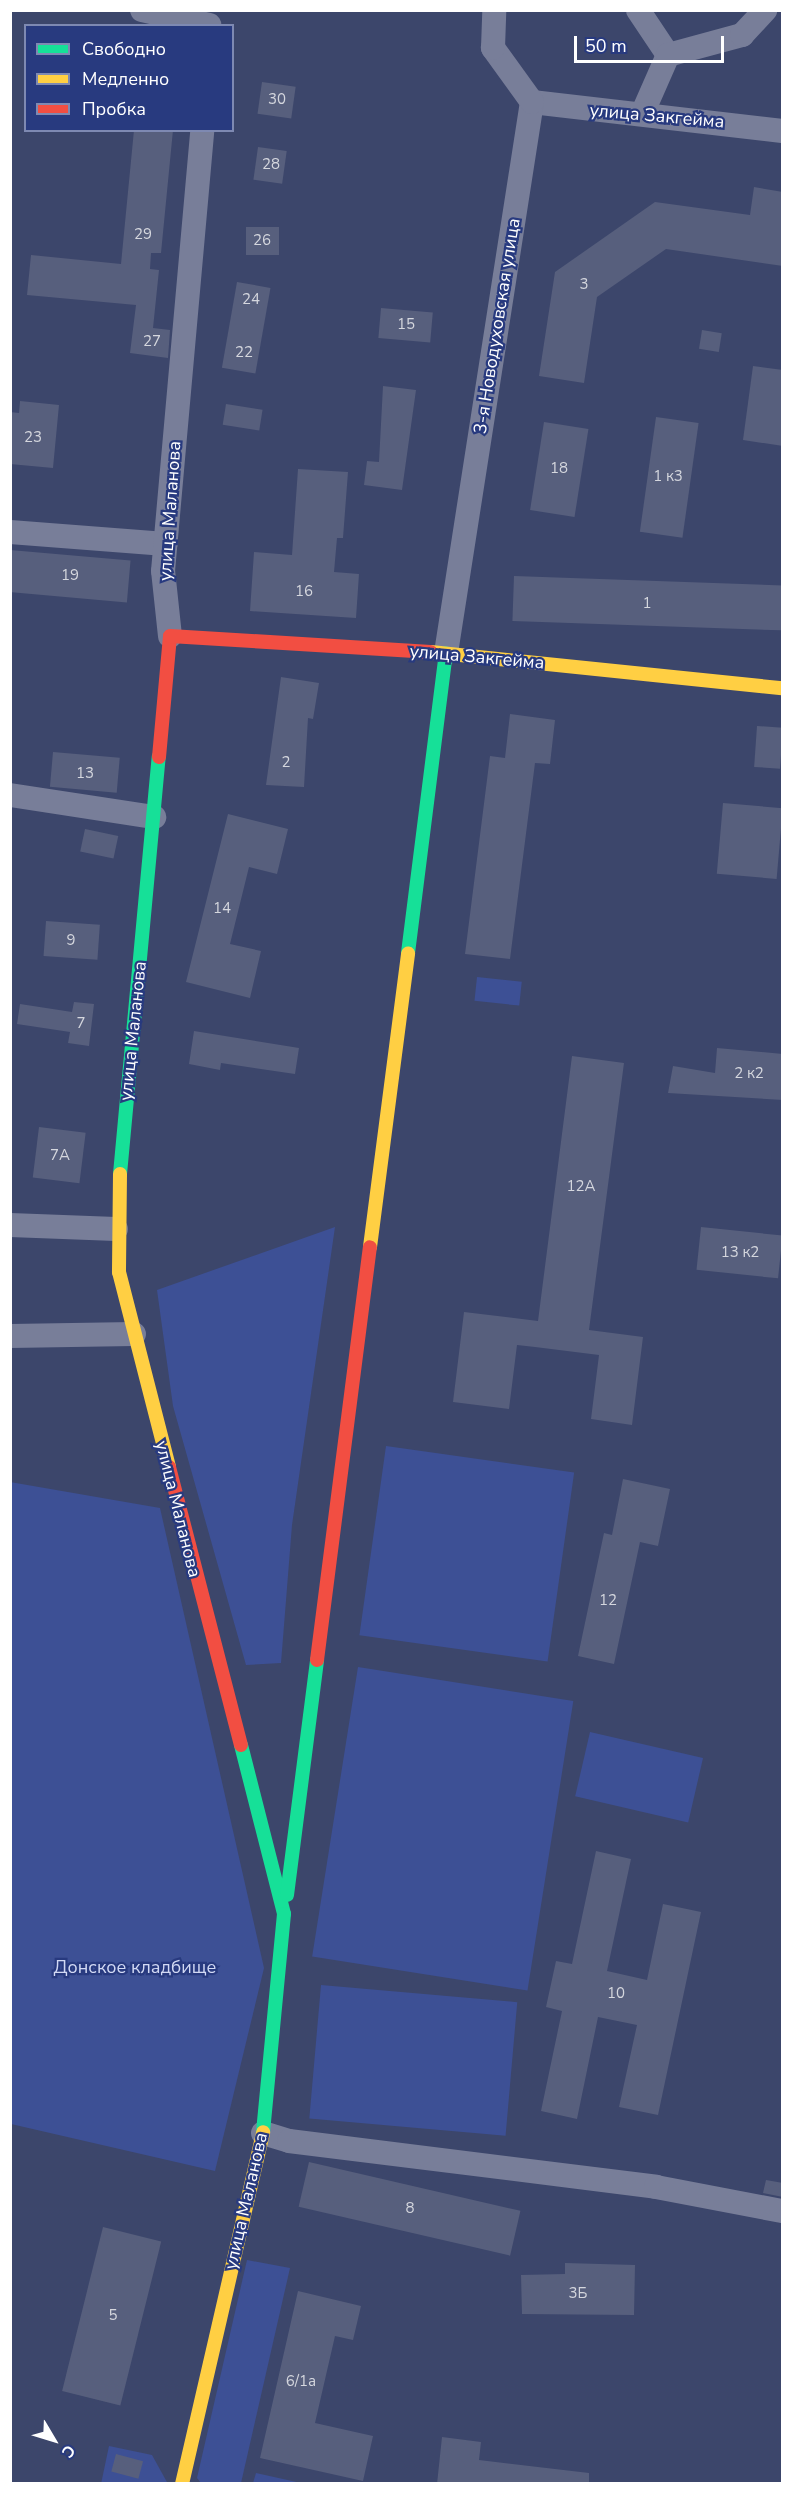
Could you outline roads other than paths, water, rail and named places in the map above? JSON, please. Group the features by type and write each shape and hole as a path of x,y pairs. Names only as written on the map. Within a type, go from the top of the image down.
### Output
{"street":[{"path":"142,10 205,24"},
{"path":"494,10 493,48 532,102"},
{"path":"638,10 668,55"},
{"path":"668,55 742,35 765,10"},
{"path":"643,112 668,55"},
{"name":"улица Закгейма","path":"532,102 643,112 783,131"},
{"name":"3-я Новодуховская улица","path":"446,653 532,102"},
{"name":"улица Маланова","path":"202,132 166,544 170,636 116,1229 134,1334 284,1914"},
{"path":"10,532 166,544"},
{"name":"улица Закгейма","path":"170,636 446,653 783,688"},
{"name":"улица Маланова","path":"182,2484 263,2133 284,1914 446,653"},
{"path":"10,795 154,817"},
{"path":"10,1225 116,1229"},
{"path":"10,1336 134,1334"},
{"path":"263,2133 300,2142 656,2187 783,2211"}],"park label":[{"name":"Донское кладбище","path":"135,1967"}]}
